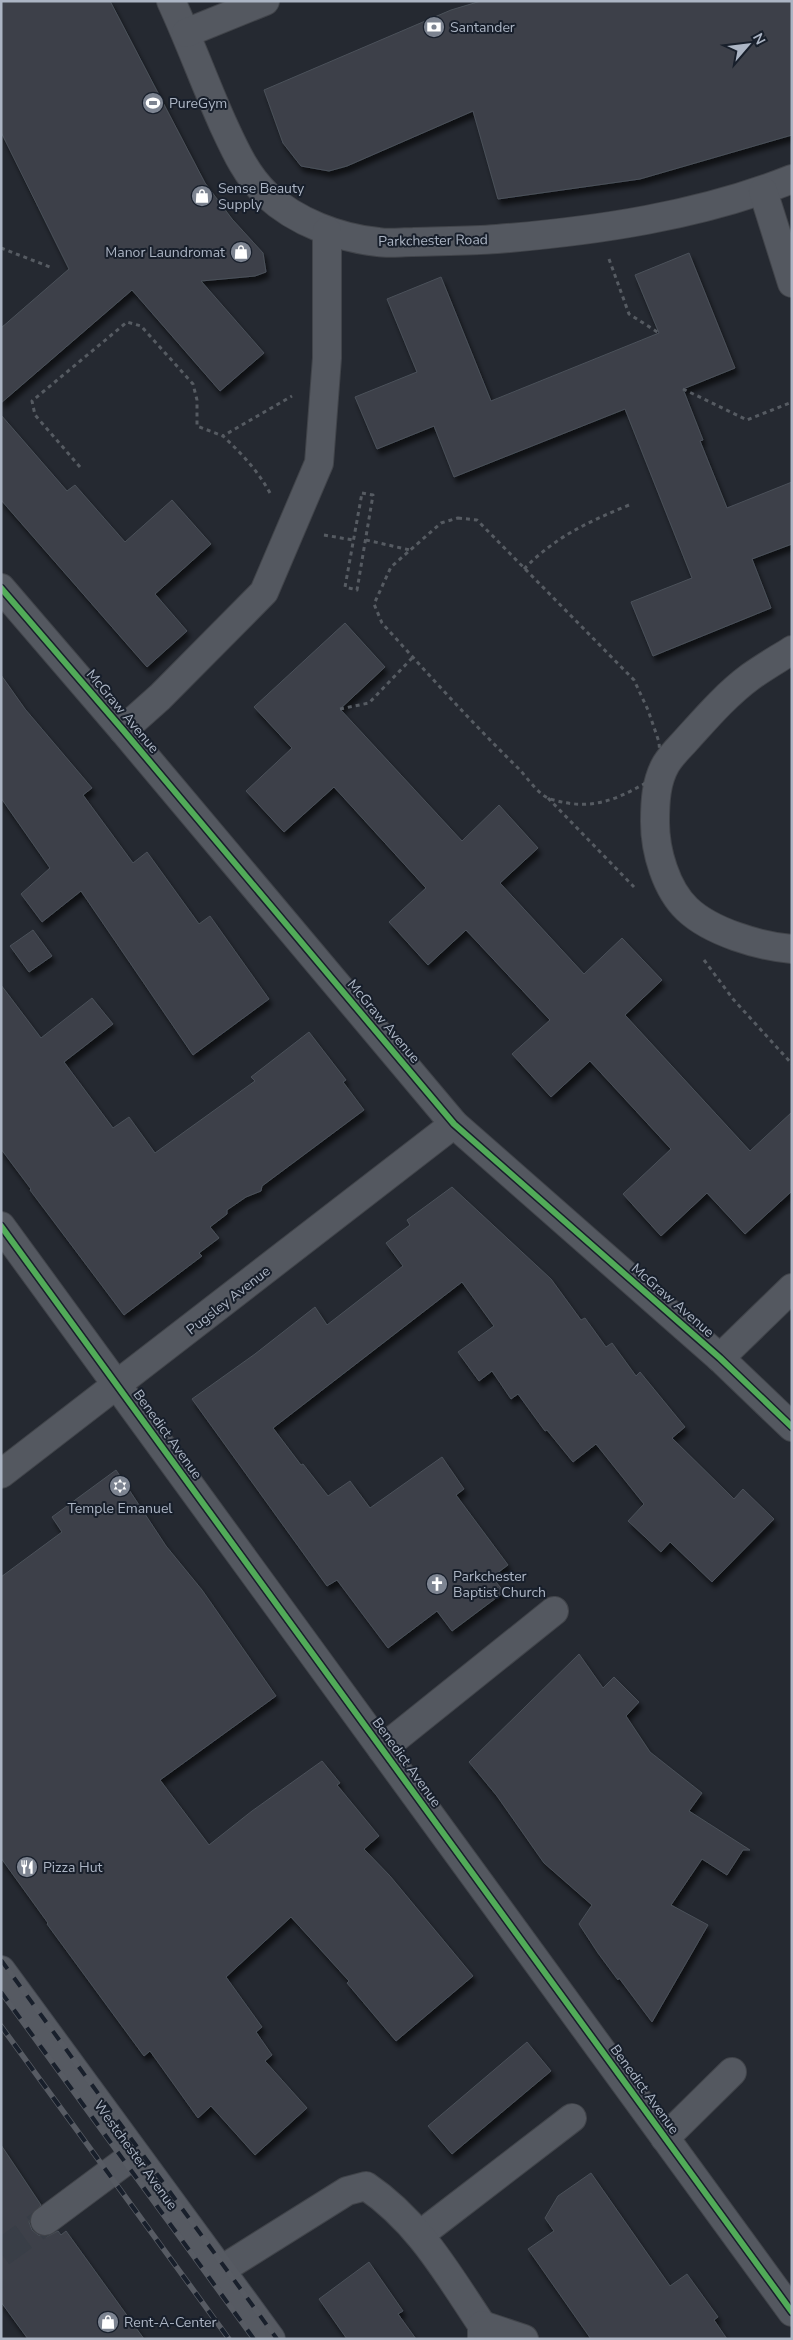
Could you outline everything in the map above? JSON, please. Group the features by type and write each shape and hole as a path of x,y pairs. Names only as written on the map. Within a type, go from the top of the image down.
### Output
{"main road":[{"name":"Westchester Avenue","path":"1,1970 271,2339"}],"street":[{"name":"Parkchester Road","path":"171,1 186,33 202,78 243,167 267,196 300,219 327,231 378,242 466,241 561,233 642,222 763,190 792,179"},
{"path":"186,33 265,1"},
{"path":"763,190 792,284"},
{"path":"124,730 160,697 264,592 319,463 325,377 327,231"},
{"name":"McGraw Avenue","path":"1,588 124,730 454,1124 720,1358 792,1427"},
{"path":"792,650 749,678 712,712 667,762 661,774 655,801 655,829 659,857 668,882 687,909 713,927 769,946 792,949"},
{"name":"Pugsley Avenue","path":"1,1474 454,1124"},
{"name":"Benedict Avenue","path":"1,1226 792,2312"},
{"path":"720,1358 792,1288"},
{"path":"382,1749 554,1611"},
{"path":"665,2138 732,2072"},
{"path":"421,2234 572,2118"},
{"path":"45,2221 136,2154"},
{"path":"221,2270 347,2190 366,2186 386,2199 421,2234 482,2332 524,2339"}],"path":[{"path":"1,248 50,266"},
{"path":"606,253 629,314 659,333"},
{"path":"80,466 35,415 32,401 126,322 140,326 193,384 197,400 197,426 224,436 242,454 262,479 290,530"},
{"path":"224,436 325,377"},
{"path":"683,389 747,420 792,402"},
{"path":"362,493 374,495 366,540 357,590 345,587 362,493"},
{"path":"524,569 539,554 570,531 629,505"},
{"path":"548,798 574,804 608,802 632,792 661,774 659,742 648,710 634,680 476,520 458,518 441,523 391,567 374,604 382,623 486,737 637,890"},
{"path":"366,540 410,550"},
{"path":"340,709 369,703 413,657"},
{"path":"687,909 699,954 733,999 792,1064"}],"building":[{"path":"1,1 110,1 205,183 232,219 263,253 266,272 255,276 201,281 264,353 220,391 132,290 1,403 1,328 69,269 1,132"},
{"path":"481,1 792,1 792,135 640,179 498,199 473,111 347,166 329,171 301,166 283,143 264,90 451,10"},
{"path":"689,253 735,368 683,389 703,440 700,441 727,508 792,482 792,544 752,559 771,608 653,656 631,602 692,578 625,409 454,477 434,426 377,449 355,397 417,372 387,299 441,277 491,401 659,333 635,275"},
{"path":"1,415 67,491 75,485 125,542 172,500 211,544 155,594 187,631 147,667 1,500"},
{"path":"345,623 385,667 340,709 462,841 499,805 538,848 500,883 584,974 622,938 662,980 625,1015 750,1151 792,1112 792,1191 745,1234 707,1193 661,1236 623,1194 671,1149 590,1061 551,1097 512,1054 550,1020 466,930 428,965 389,922 426,888 334,787 284,832 246,791 292,748 254,707"},
{"path":"1,675 25,709 92,788 83,795 133,863 147,852 199,924 210,916 269,999 193,1055 81,891 42,922 21,894 50,868 1,798"},
{"path":"33,930 52,956 29,972 10,946"},
{"path":"1,985 41,1038 92,998 113,1024 64,1062 113,1128 129,1117 155,1153 255,1081 251,1077 309,1032 346,1080 343,1082 364,1110 262,1186 261,1191 246,1197 227,1210 227,1214 210,1227 219,1238 199,1253 202,1256 124,1315 1,1149"},
{"path":"452,1187 551,1279 581,1320 585,1318 606,1347 612,1343 636,1376 640,1372 685,1427 672,1438 734,1499 743,1489 774,1519 712,1582 670,1542 661,1552 628,1521 644,1504 596,1444 573,1462 547,1430 545,1431 518,1394 511,1399 492,1371 479,1381 458,1352 494,1326 462,1282 273,1428 328,1496 350,1481 370,1508 442,1457 464,1489 456,1495 508,1565 492,1577 504,1592 452,1631 437,1611 388,1648 337,1580 327,1586 192,1399 255,1354 315,1307 327,1325 403,1266 386,1243 410,1225 407,1220"},
{"path":"116,1470 166,1546 202,1590 276,1696 160,1780 209,1845 252,1811 322,1761 340,1783 337,1785 379,1836 364,1849 390,1876 473,1976 396,2041 347,1983 349,1981 291,1917 226,1977 262,2027 256,2032 272,2055 265,2061 307,2108 255,2155 211,2106 198,2118 150,2051 144,2056 1,1858 1,1577 62,1532 52,1517"},
{"path":"579,1654 603,1688 614,1677 639,1702 626,1716 650,1752 702,1793 689,1811 750,1850 743,1850 727,1875 702,1859 671,1905 708,1925 652,2022 619,1978 618,1980 579,1924 592,1905 544,1863 497,1796 469,1762"},
{"path":"527,2042 551,2071 452,2154 428,2126"},
{"path":"1,2145 41,2205 31,2215 29,2222 32,2230 38,2235 46,2237 58,2231 61,2235 66,2231 144,2339 28,2339 1,2302"},
{"path":"591,2173 670,2286 687,2274 718,2317 714,2320 727,2339 591,2339 528,2249 554,2231 545,2218 558,2196"},
{"path":"369,2262 403,2311 398,2314 416,2339 347,2339 319,2299"}],"tunnel":[{"path":"1,2253 45,2221"}],"railway":[{"path":"1,1960 277,2339"},
{"path":"1,1992 254,2339"},
{"path":"1,2026 229,2339"}],"cycle path":[{"path":"1,588 123,730 454,1124 720,1358 792,1427"},
{"path":"1,1226 792,2312"}],"place":[{"name":"Santander","path":"434,27"},
{"name":"PureGym","path":"153,103"},
{"name":"Sense Beauty Supply","path":"202,196"},
{"name":"Manor Laundromat","path":"241,252"},
{"name":"Temple Emanuel","path":"120,1486"},
{"name":"Parkchester Baptist Church","path":"437,1584"},
{"name":"Pizza Hut","path":"27,1867"},
{"name":"Rent-A-Center","path":"108,2322"}]}
